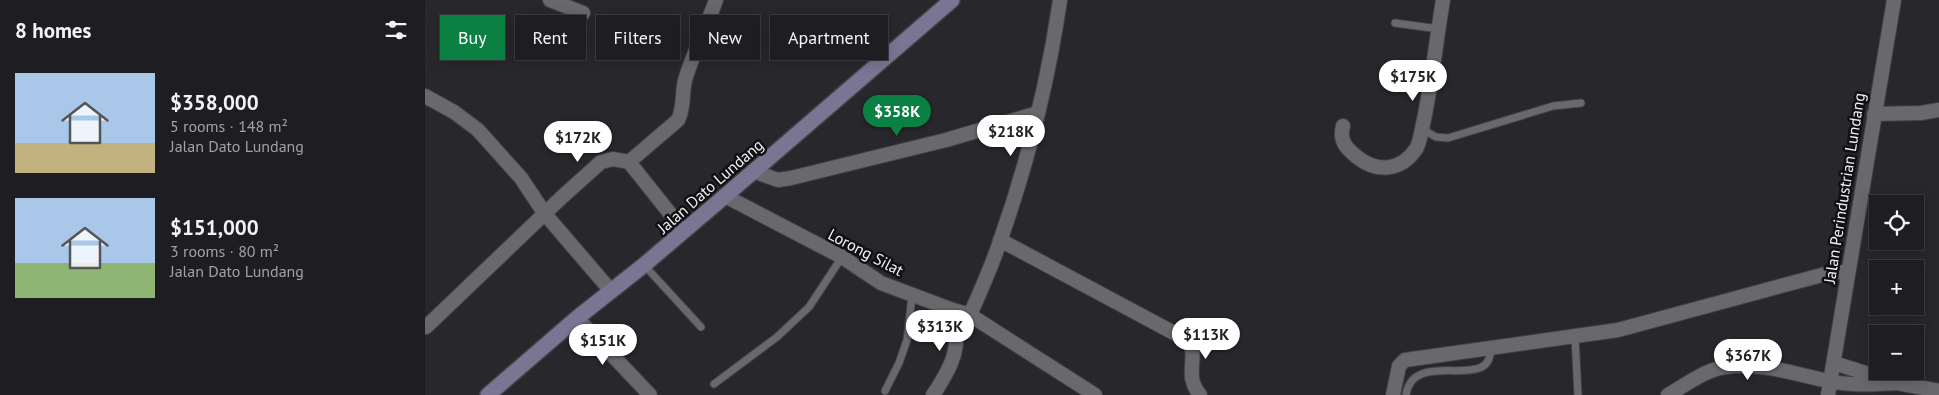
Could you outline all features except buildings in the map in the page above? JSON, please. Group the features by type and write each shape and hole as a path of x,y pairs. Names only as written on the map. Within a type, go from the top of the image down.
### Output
{"main road":[{"name":"Jalan Dato Lundang","path":"493,394 577,318 644,265 890,56 952,0"}],"street":[{"path":"550,0 583,13"},
{"path":"629,162 678,120 681,113 685,77 716,0"},
{"path":"970,315 1000,240 1038,113 1060,0"},
{"path":"1343,126 1341,139 1346,148 1368,166 1382,168 1397,166 1409,158 1417,147 1422,129 1443,0"},
{"name":"Jalan Perindustrian Lundang","path":"1829,388 1894,0"},
{"path":"425,96 454,112 478,130 521,178 545,214 611,291"},
{"path":"1874,114 1921,113 1939,110"},
{"path":"753,171 778,180 791,178 946,140 1038,113"},
{"path":"426,327 601,162 613,159 629,162 684,231"},
{"name":"Lorong Silat","path":"725,196 842,257 881,283 912,296 970,315 1095,395"},
{"path":"1000,240 1189,341 1192,351 1191,380 1200,395"},
{"path":"1393,395 1399,366 1405,360 1618,330 1833,272 1848,272"},
{"path":"933,395 950,366 957,346 957,329 953,310"},
{"path":"577,318 650,395"},
{"path":"1834,363 1897,383 1939,391"},
{"path":"1668,395 1709,373 1725,367 1744,366 1789,371 1829,388 1897,383"}],"lane":[{"path":"1395,24 1439,30"},
{"path":"1422,129 1436,136 1448,138 1553,106 1581,103"},
{"path":"714,384 777,337 809,307 842,257"},
{"path":"644,265 701,327"},
{"path":"885,391 899,363 907,340 912,296"},
{"path":"1575,337 1579,395"},
{"path":"1406,395 1409,385 1416,378 1427,374 1451,371 1480,371 1486,368 1491,358 1489,347"}]}
